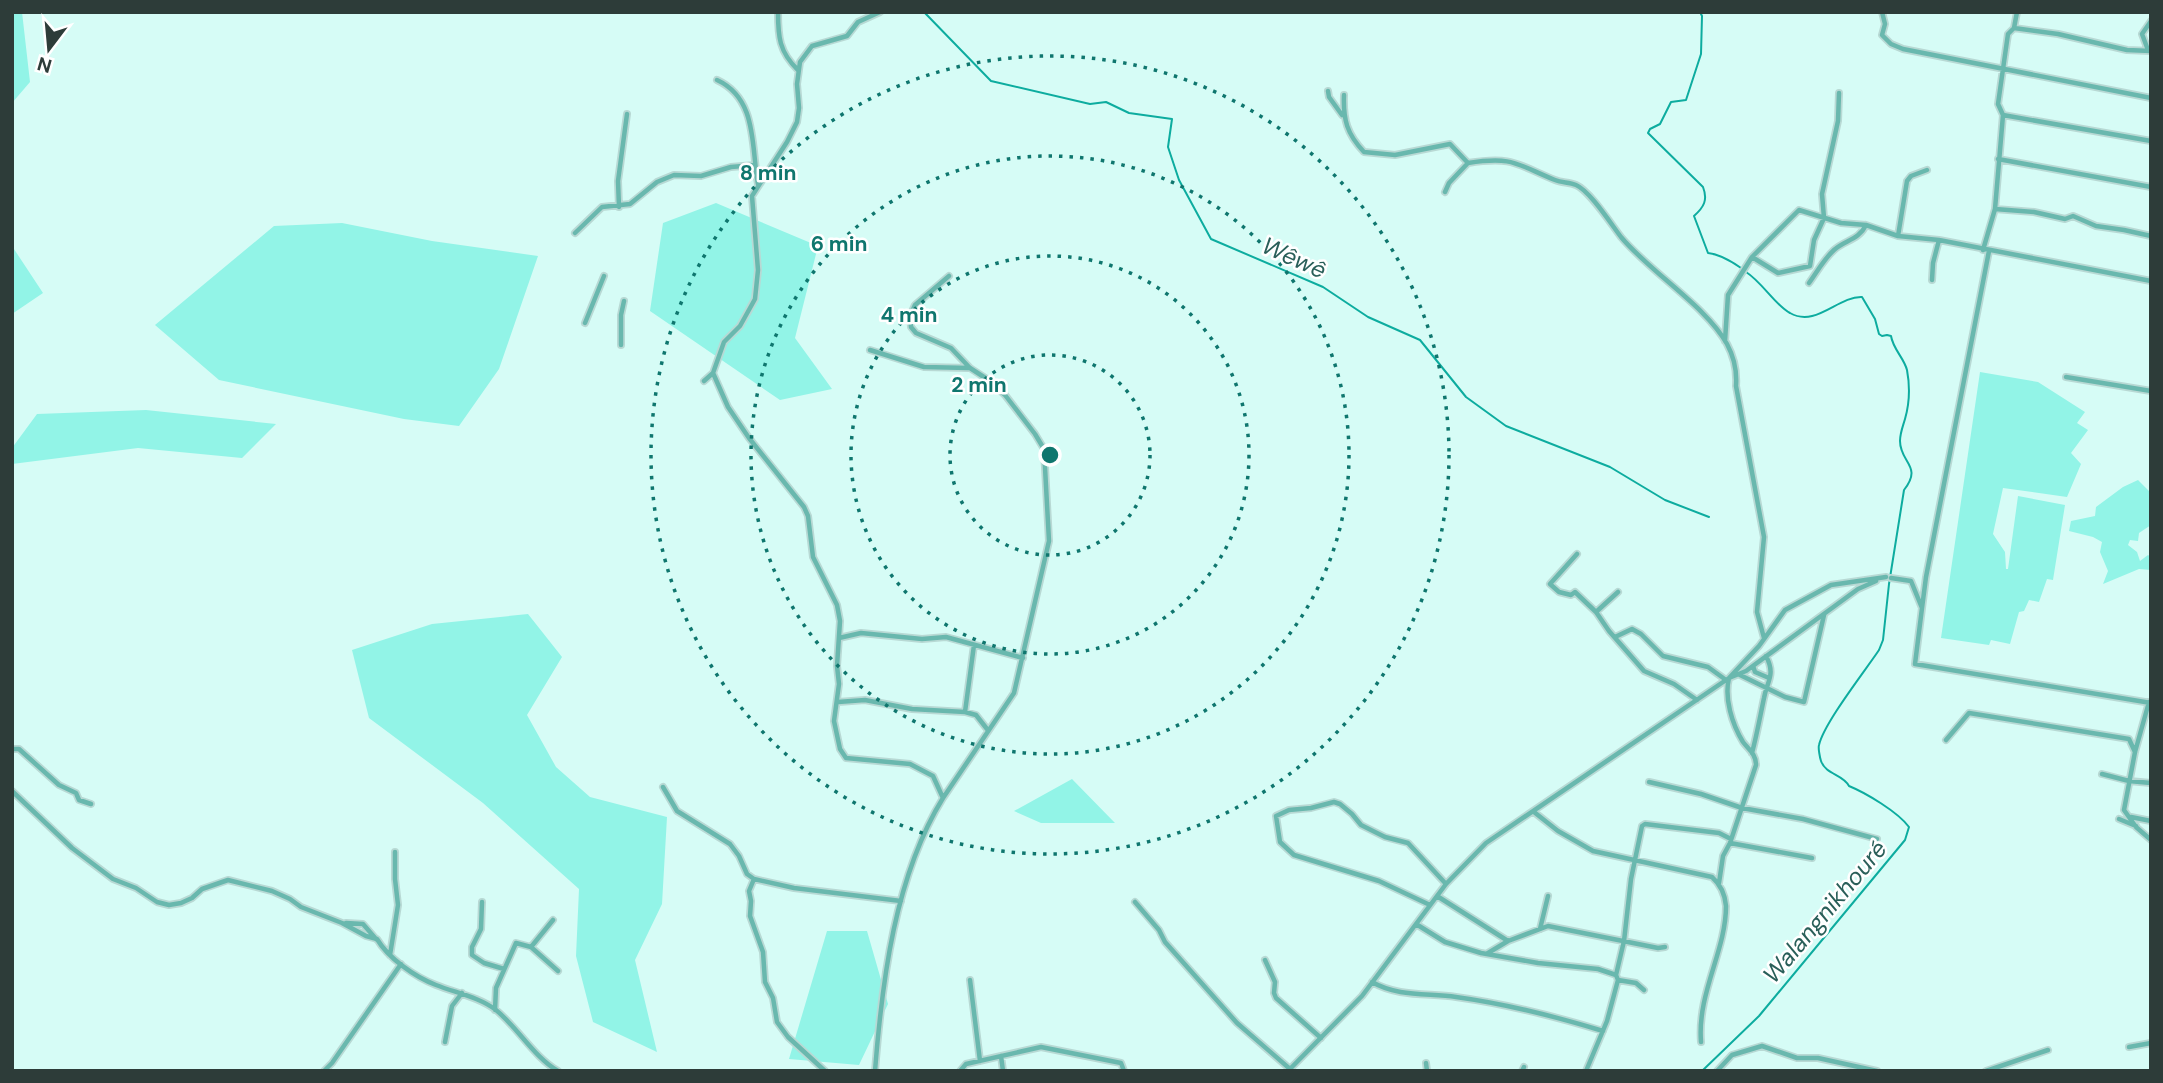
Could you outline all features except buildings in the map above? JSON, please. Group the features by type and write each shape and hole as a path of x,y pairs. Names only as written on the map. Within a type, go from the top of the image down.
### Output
{"street":[{"path":"778,12 778,40 791,63 799,70"},
{"path":"704,381 713,373 724,342 740,326 755,299 758,270 752,196 797,122 800,62 811,46 847,36 858,22 880,12"},
{"path":"1882,12 1885,24 1882,35 1891,44 1903,49 2151,99"},
{"path":"2017,12 2014,28 2008,34 1998,104 2003,115 1994,209 1926,577 1915,664 2150,702 2124,810 2136,827"},
{"path":"2149,50 2142,34 2151,21"},
{"path":"2014,28 2065,35 2127,50 2149,50"},
{"path":"717,80 728,85 745,107 754,135 758,185"},
{"path":"1328,91 1329,97 1343,116 1353,141 1364,152 1395,155 1450,144 1468,163"},
{"path":"1752,257 1778,273 1810,266 1814,240 1824,218 1822,194 1838,121 1839,93"},
{"path":"1343,116 1344,95"},
{"path":"619,206 618,181 626,114"},
{"path":"2003,115 2151,141"},
{"path":"1445,192 1449,183 1468,163 1496,159 1514,162 1558,181 1577,185 1624,241 1712,324 1725,341 1737,371 1736,386 1764,537 1757,612 1764,638"},
{"path":"1998,159 2151,187"},
{"path":"575,233 602,208 630,204 657,181 674,175 701,176 731,167 755,165"},
{"path":"1898,236 1907,181 1911,176 1927,170"},
{"path":"1994,209 2034,212 2065,219 2073,216 2096,226 2151,236"},
{"path":"1725,341 1728,295 1752,257 1798,210 1841,223 1866,225 1898,236 1939,240 2151,281"},
{"path":"1809,283 1827,257 1838,246 1859,237 1866,225"},
{"path":"1932,280 1939,240"},
{"path":"584,323 604,276"},
{"path":"875,1071 881,1002 901,901 925,827 987,729 1014,693 1049,541 1044,449 1005,395 970,368 951,348 916,333 910,323 915,305 949,276"},
{"path":"621,345 624,301"},
{"path":"870,350 924,367 970,368"},
{"path":"713,373 729,407 749,438 804,506 808,516 813,556 837,605 840,621 835,731 840,748 846,758 910,764 933,776 943,798"},
{"path":"2066,377 2151,391"},
{"path":"1577,554 1550,584 1564,594 1571,596 1575,592 1596,612 1644,671 1674,684 1697,700"},
{"path":"1135,902 1159,930 1165,942 1237,1023 1289,1070 1372,982 1446,884 1486,844 1727,679 1785,610 1831,585 1886,577 1858,589 1754,666 1727,679"},
{"path":"1891,578 1911,582 1922,608"},
{"path":"1596,612 1618,592"},
{"path":"1739,675 1768,690 1804,702 1824,615"},
{"path":"1615,637 1632,629 1663,656 1709,667 1727,679"},
{"path":"839,638 861,633 922,639 946,637 1023,658"},
{"path":"965,712 974,645"},
{"path":"1752,753 1772,670 1766,656"},
{"path":"1754,666 1753,670 1769,676 1770,680"},
{"path":"1701,1042 1702,1011 1726,905 1719,883 1723,856 1756,765 1756,755 1741,738 1729,710 1727,679"},
{"path":"838,702 865,700 912,709 965,712 976,715 987,729"},
{"path":"1946,740 1969,713 2129,738 2136,752"},
{"path":"12,749 19,749 59,785 76,793 79,800 91,804"},
{"path":"2102,774 2151,783"},
{"path":"1649,782 1701,794 1742,808 1803,819 1877,839"},
{"path":"663,787 677,811 730,844 747,874 754,879 794,888 901,901"},
{"path":"12,790 72,848 113,879 136,888 157,902 169,905 181,903 202,889 228,880 272,891 301,907 377,939 401,964 433,984 462,993 495,1010 558,1071"},
{"path":"1430,905 1379,881 1294,855 1280,842 1276,816 1289,810 1334,802 1340,804 1361,825 1385,837 1408,843 1446,884"},
{"path":"1534,812 1558,831 1593,851 1712,877 1719,883"},
{"path":"2131,817 2151,821"},
{"path":"2119,819 2136,827 2151,840"},
{"path":"1586,1071 1603,1031 1617,978 1631,878 1637,861 1642,826 1645,824 1719,833 1730,841 1812,858"},
{"path":"390,955 398,905 395,852"},
{"path":"754,879 749,891 750,916 763,953 765,982 773,998 778,1022 788,1037 825,1071"},
{"path":"1437,895 1508,941"},
{"path":"1539,930 1548,896"},
{"path":"482,902 481,929 472,947 472,954 484,963 504,969"},
{"path":"531,947 554,920"},
{"path":"1416,924 1445,942 1487,953 1598,969 1636,983 1644,990"},
{"path":"1487,953 1508,941 1548,926 1624,942 1665,947"},
{"path":"495,1010 496,988 516,943 531,947 558,971"},
{"path":"1265,960 1275,982 1276,998 1321,1038"},
{"path":"324,1071 401,964"},
{"path":"970,980 980,1061"},
{"path":"1372,982 1389,991 1455,997 1535,1010 1603,1031"},
{"path":"445,1042 452,1006 462,993"},
{"path":"2129,1047 2151,1043"},
{"path":"1717,1071 1732,1055 1762,1046 1797,1058 1818,1058 1877,1071"},
{"path":"960,1071 966,1064 1041,1047 1121,1063 1124,1071"},
{"path":"1986,1071 2048,1050"},
{"path":"1001,1056 1003,1071"},
{"path":"1426,1063 1427,1071"}],"green space":[{"path":"12,12 22,12 30,82 12,103"},
{"path":"716,203 818,246 795,338 832,389 780,400 650,311 663,223"},
{"path":"342,223 432,241 538,256 499,369 459,426 404,419 219,380 155,325 274,226"},
{"path":"12,246 43,293 12,314"},
{"path":"1980,372 2038,382 2085,412 2077,423 2088,430 2071,453 2081,464 2067,497 2003,488 1993,534 2005,552 2006,569 2018,496 2065,505 2053,580 2047,579 2039,602 2029,600 2024,611 2019,612 2010,644 1991,640 1989,645 1941,638"},
{"path":"146,410 276,424 242,458 138,448 12,464 12,448 37,414"},
{"path":"2138,480 2151,493 2151,525 2139,533 2138,541 2130,540 2128,545 2137,552 2140,561 2148,555 2151,557 2151,570 2139,569 2103,584 2108,571 2100,552 2102,542 2069,531 2071,521 2095,516 2096,507 2123,487"},
{"path":"528,614 562,657 527,715 556,767 590,797 667,817 662,904 635,960 657,1052 593,1022 576,956 579,889 483,803 369,718 352,650 432,624"},
{"path":"1072,779 1115,823 1041,823 1014,811"},
{"path":"827,931 867,931 888,1004 859,1065 789,1059"}],"waterway":[{"name":"Wêwê","path":"924,12 991,81 1090,104 1106,102 1129,113 1172,119 1168,147 1179,180 1211,239 1323,287 1368,317 1420,340 1466,397 1506,426 1610,467 1665,500 1709,517"},
{"name":"Walangnikhouré","path":"1700,12 1701,54 1686,100 1671,102 1660,124 1648,133 1703,187 1704,203 1694,216 1708,253 1725,258 1741,268"},
{"name":"Walangnikhouré","path":"1702,1071 1759,1016 1905,840 1909,827 1890,809 1849,786 1823,766 1819,748 1822,735 1883,640 1904,490 1911,475 1900,441 1908,402 1907,370 1891,336 1879,334 1875,319 1862,297 1844,301 1809,317 1800,317 1784,309 1746,272"}]}
